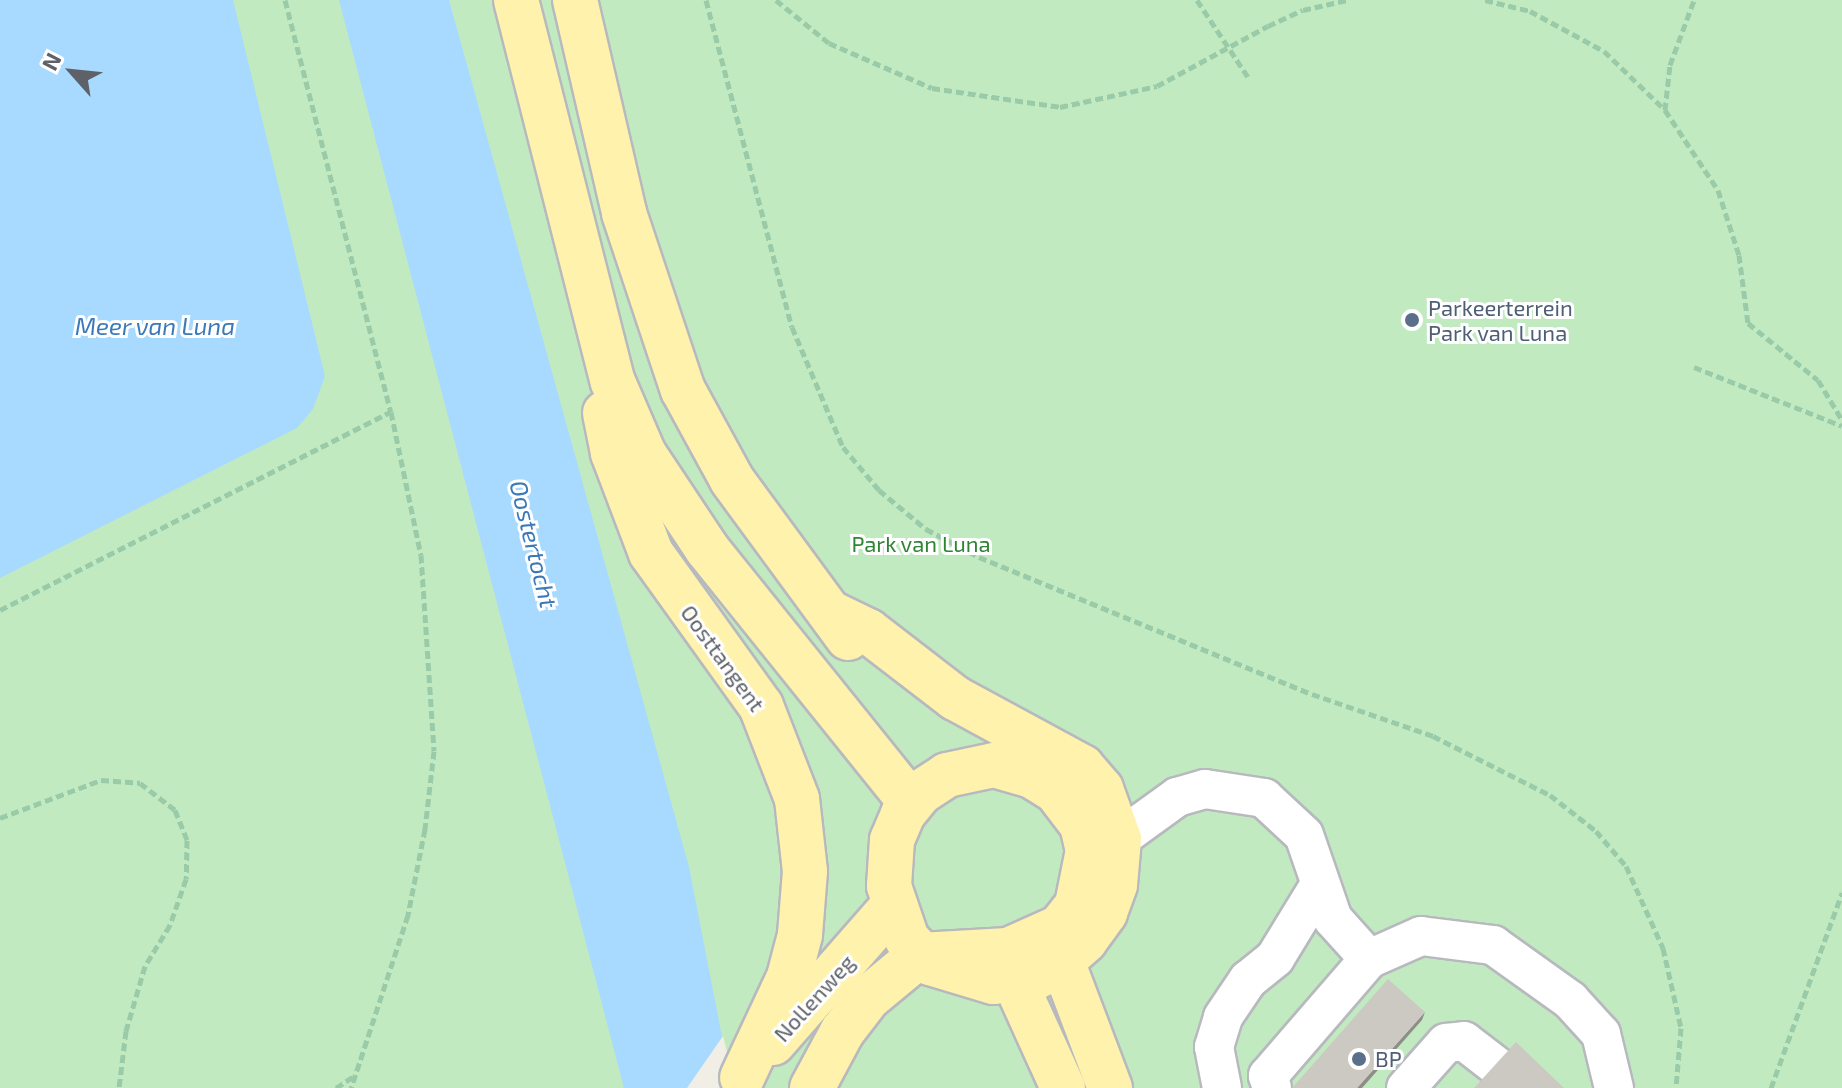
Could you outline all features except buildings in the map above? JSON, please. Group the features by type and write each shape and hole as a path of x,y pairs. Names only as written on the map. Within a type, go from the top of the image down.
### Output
{"main road":[{"name":"Oosttangent","path":"516,0 613,382 644,454 707,549 911,803"},
{"path":"575,0 628,226 683,390 732,480 833,614 856,651 887,679 1009,749 1056,791 1082,825 1088,850 1086,878 1061,944 1036,977 1015,982 933,964 893,906 889,854 911,803 934,783 1009,749 1082,767 1101,789 1119,839 1115,885 1105,913 1061,944 1017,948 933,964 858,1049 815,1083"},
{"name":"Oosttangent","path":"613,382 603,420 638,526 665,581 761,706 797,799 805,871 800,935 789,977 738,1083"},
{"name":"Nollenweg","path":"738,1083 893,906"},
{"path":"1061,944 1110,1088"},
{"path":"1015,982 1063,1088"}],"lane":[{"path":"1119,839 1177,797 1205,789 1235,790 1276,805 1304,835 1319,886 1333,919 1369,959"},
{"path":"1222,1088 1214,1047 1223,1017 1248,980 1275,958 1319,886"},
{"path":"1272,1088 1268,1076 1369,959 1421,936 1493,945 1570,1000 1601,1034 1614,1088"},
{"path":"1406,1088 1446,1043 1464,1041 1499,1068"}],"path":[{"path":"285,0 391,412 421,555 434,751 425,829 408,915 351,1088"},
{"path":"706,0 792,327 843,447 879,490 926,529 979,557 1312,694 1433,736 1550,795 1596,831 1626,866 1663,948 1681,1028 1676,1088"},
{"path":"776,0 829,43 932,88 1007,103 1060,107 1114,99 1157,86 1303,10 1347,0"},
{"path":"1197,0 1227,50 1248,77"},
{"path":"1485,0 1530,11 1604,51 1665,110 1718,190 1739,255 1748,323 1818,380 1842,420"},
{"path":"1665,110 1670,65 1694,0"},
{"path":"1694,367 1842,426"},
{"path":"0,610 391,412"},
{"path":"0,818 101,780 140,783 175,810 187,840 186,879 170,925 145,966 126,1031 119,1088"},
{"path":"1771,1088 1842,893"},
{"path":"336,1088 355,1076"}],"green space":[{"name":"Park van Luna","path":"224,0 1842,0 1842,1088 0,1088 0,562"}],"water":[{"name":"Meer van Luna","path":"0,0 233,0 325,376 313,409 297,428 0,578"},
{"name":"Oostertocht","path":"339,0 449,0 689,867 732,1088 624,1088"}],"pier":[{"path":"723,1036 736,1088 687,1088"}],"place":[{"name":"Parkeerterrein Park van Luna","path":"1412,320"},
{"name":"BP","path":"1359,1059"}]}
